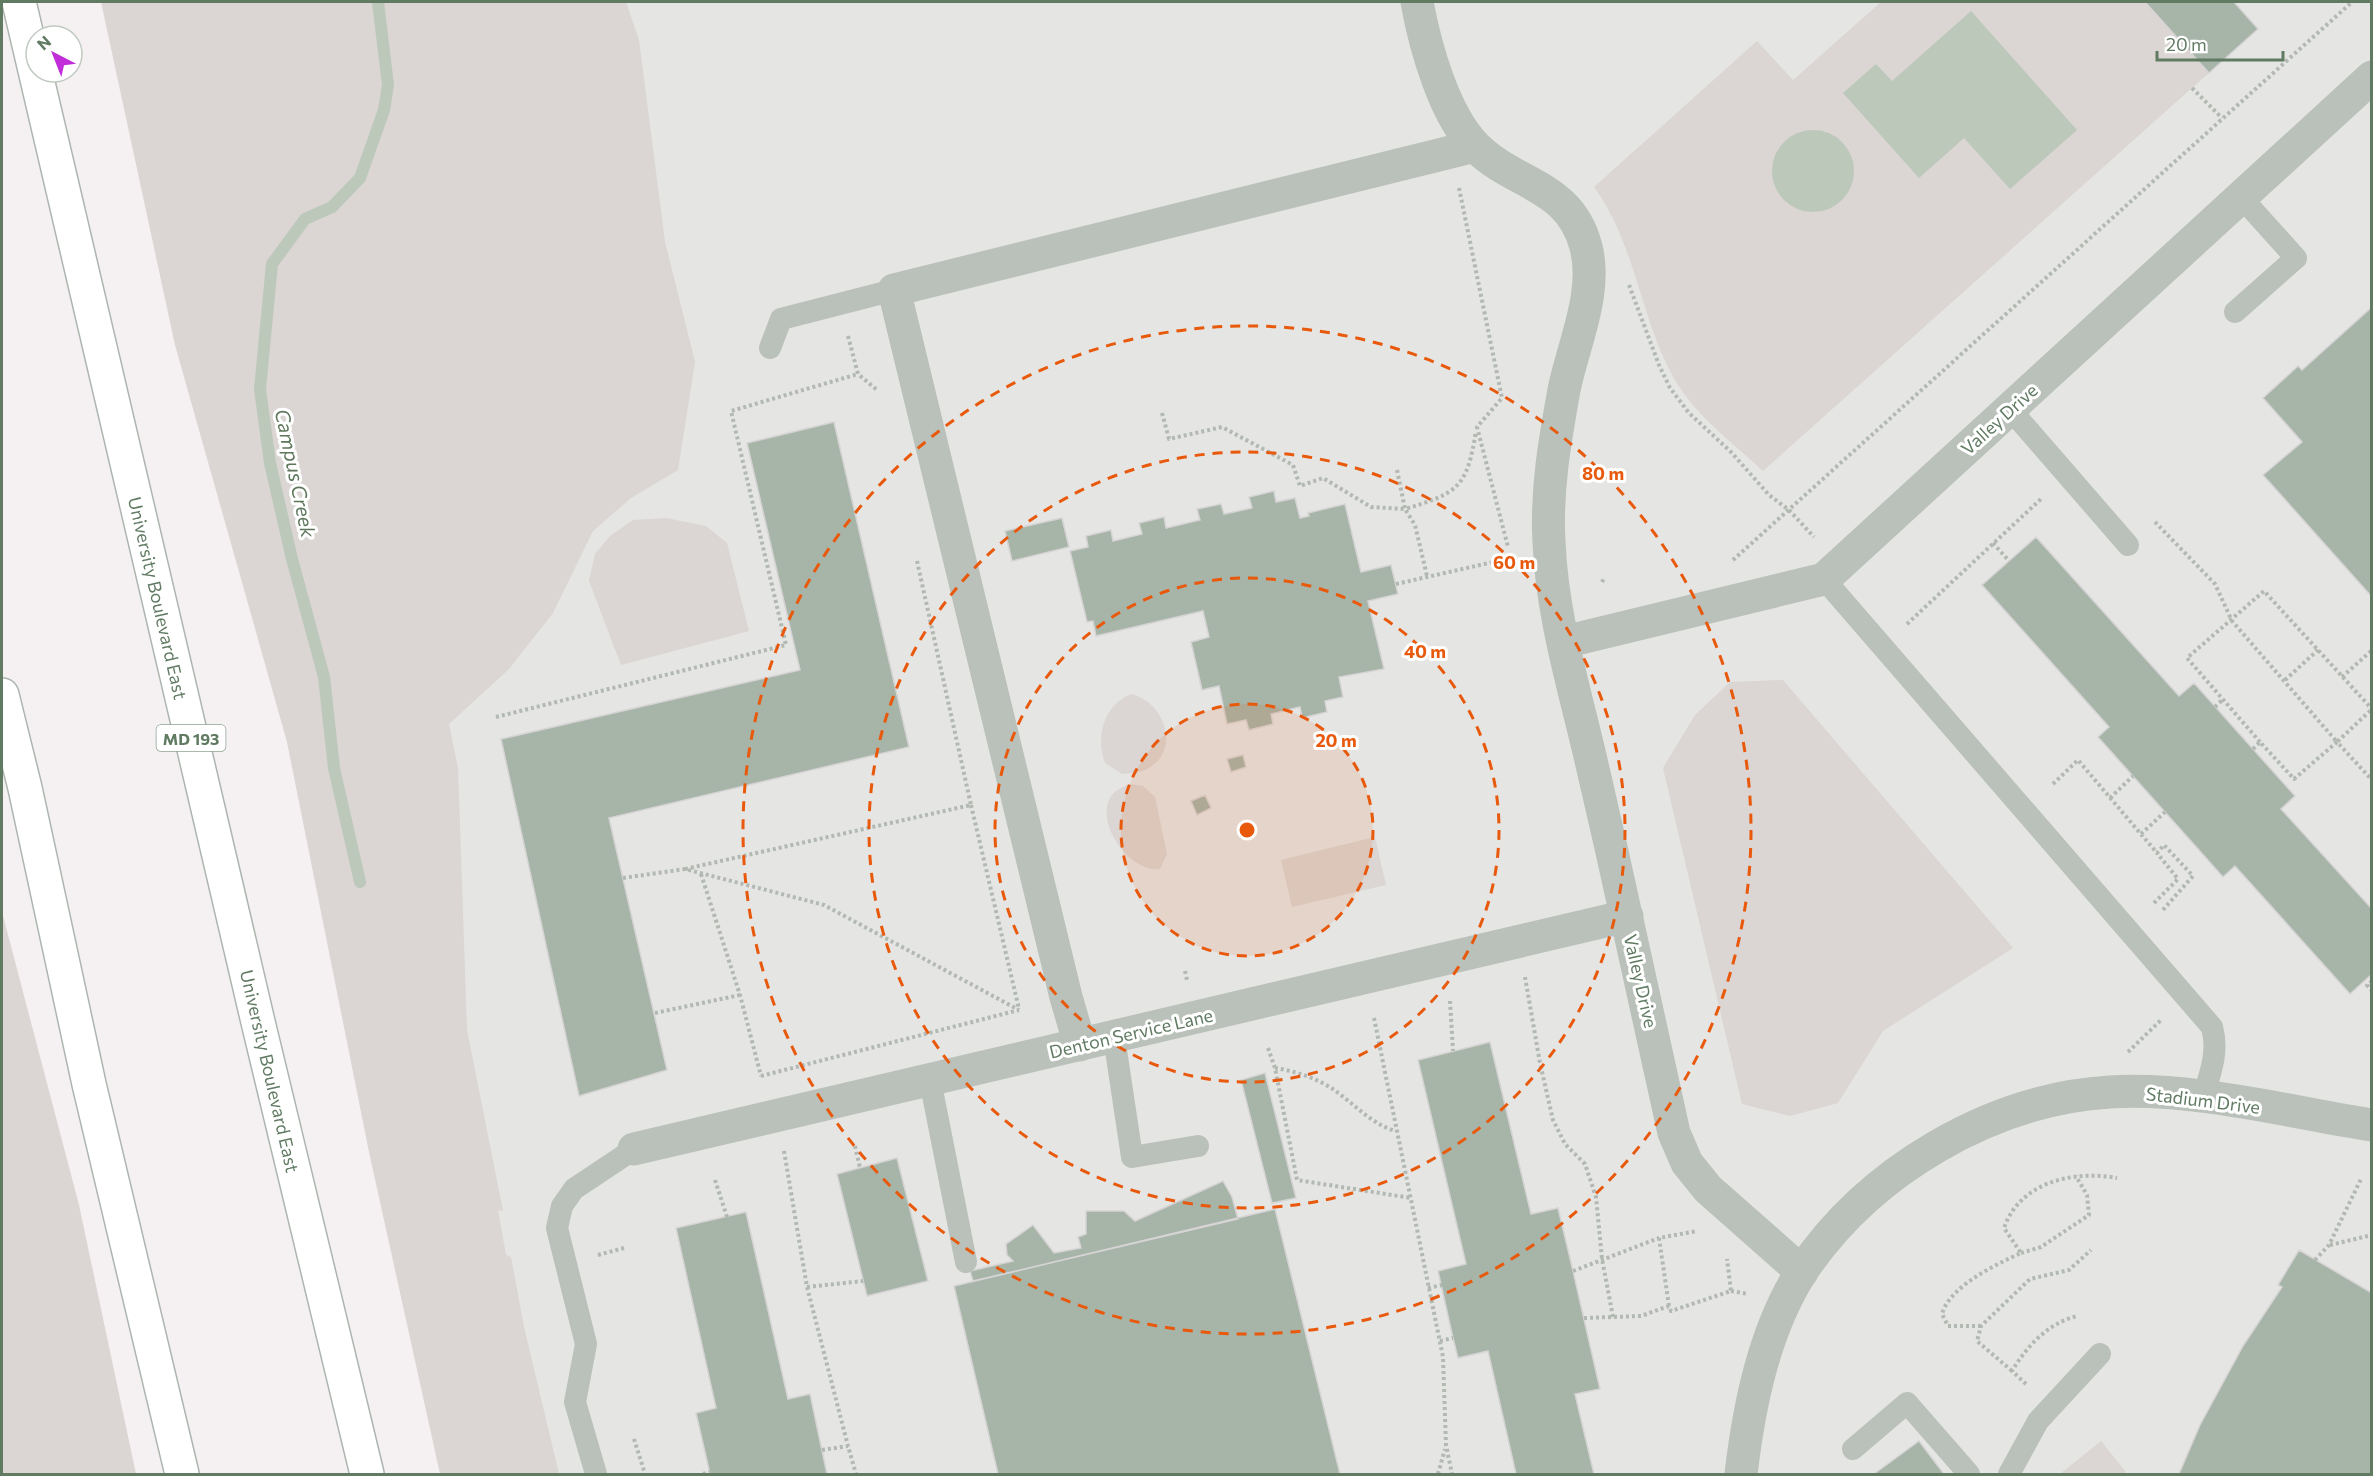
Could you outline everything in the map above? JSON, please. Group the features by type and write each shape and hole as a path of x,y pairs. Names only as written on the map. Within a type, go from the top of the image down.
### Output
{"main road":[{"name":"University Boulevard East","path":"19,2 258,1022 367,1474"},
{"path":"2,695 89,1084 182,1474"}],"street":[{"name":"Valley Drive","path":"1417,2 1429,55 1453,110 1464,149 1548,190 1565,206 1576,224 1587,253 1590,269 1587,295 1564,389 1547,496 1553,594 1674,1133 1687,1163 1707,1189 1802,1272"},
{"name":"Valley Drive","path":"1564,642 1824,579 2372,77"},
{"path":"1080,1045 1066,997 894,290 1464,149"},
{"name":"Denton Service Lane","path":"634,1149 1627,916"},
{"name":"Stadium Drive","path":"1741,1474 1746,1437 1763,1360 1780,1316 1802,1272 1846,1220 1911,1163 1950,1138 2001,1115 2051,1101 2110,1092 2163,1092 2203,1097 2372,1125"}],"lane":[{"path":"2235,312 2296,258 2241,197"},
{"path":"770,348 781,319 894,290"},
{"path":"2010,409 2128,545"},
{"path":"1824,579 2187,996 2212,1028 2216,1042 2213,1066 2203,1097"},
{"path":"1114,1037 1132,1157 1198,1146"},
{"path":"930,1080 966,1262"},
{"path":"596,1474 575,1402 586,1344 557,1228 562,1206 574,1189 634,1149"},
{"path":"2009,1474 2038,1421 2100,1354"},
{"path":"1852,1449 1907,1403 1969,1474"}],"path":[{"path":"1730,563 2352,2"},
{"path":"2192,88 2222,118"},
{"path":"1162,413 1169,439 1222,427 1293,465 1300,486 1323,478 1371,507 1405,509 1443,498 1459,483 1471,465 1477,427 1502,398 1464,149"},
{"path":"1626,278 1670,388 1689,413 1731,452 1769,495"},
{"path":"855,300 844,323 858,374 876,388 879,399"},
{"path":"496,717 786,645 731,411 858,374"},
{"path":"1396,584 1511,558 1477,427"},
{"path":"1397,470 1405,509 1415,525 1427,576"},
{"path":"1906,624 2068,475"},
{"path":"2149,515 2215,584 2232,621 2372,780"},
{"path":"1992,543 2009,561"},
{"path":"916,557 1019,1010"},
{"path":"2264,591 2318,650 2372,709 2294,779 2187,658 2264,591"},
{"path":"2285,680 2318,650"},
{"path":"2342,677 2372,650"},
{"path":"2215,707 2222,700"},
{"path":"2253,749 2260,742"},
{"path":"2053,784 2078,760 2178,879 2154,903"},
{"path":"2110,798 2133,776"},
{"path":"622,879 685,869 971,805"},
{"path":"2140,834 2165,812"},
{"path":"2157,853 2164,845 2193,876 2162,911"},
{"path":"685,869 824,905 1019,1010"},
{"path":"701,873 740,995 763,1083"},
{"path":"1525,974 1540,1063 1553,1120 1565,1144 1585,1164 1596,1197 1602,1259 1613,1317"},
{"path":"2372,981 2367,985 2372,991"},
{"path":"655,1013 740,995"},
{"path":"1450,1001 1453,1051"},
{"path":"761,1076 1019,1010"},
{"path":"1374,1018 1395,1131 1443,1357 1446,1446 1452,1474"},
{"path":"1268,1048 1275,1068 1297,1180 1411,1198"},
{"path":"1275,1068 1291,1070 1334,1089 1377,1125 1395,1131"},
{"path":"855,1146 860,1168"},
{"path":"787,1161 807,1287 856,1474"},
{"path":"2020,1253 2004,1228 2010,1212 2029,1192 2050,1182 2075,1175 2096,1174 2116,1178"},
{"path":"1981,1326 1948,1326 1942,1314 1946,1301 1993,1266 2020,1253 2041,1247 2090,1215 2087,1195 2075,1175"},
{"path":"2314,1260 2329,1245 2361,1179"},
{"path":"715,1180 727,1217"},
{"path":"1573,1271 1659,1238 1707,1229"},
{"path":"2329,1245 2372,1235"},
{"path":"1659,1238 1671,1311 1731,1291 1749,1294"},
{"path":"2050,1408 1977,1341 1981,1326 2030,1279 2069,1270 2091,1251"},
{"path":"1726,1255 1731,1291"},
{"path":"807,1287 863,1281"},
{"path":"1428,1288 1442,1285"},
{"path":"1584,1318 1641,1316 1669,1306"},
{"path":"2012,1371 2038,1337 2067,1318 2078,1316"},
{"path":"1439,1341 1453,1338"},
{"path":"634,1439 645,1474"},
{"path":"822,1450 848,1446"},
{"path":"1438,1474 1446,1446"},
{"path":"703,1474 710,1472"}],"shaded area":[{"path":"101,2 626,2 639,40 665,242 695,362 678,470 631,498 593,531 553,613 509,669 449,724 458,768 467,1030 503,1211 498,1210 506,1255 511,1257 524,1327 559,1474 440,1474 369,1152 287,742 175,345"},
{"path":"131,2 2371,2 2371,1474 468,1474"},
{"path":"1881,2 2234,2 2258,29 1763,471 1704,417 1675,380 1653,332 1619,233 1594,187 1757,41 1793,80"},
{"path":"1971,11 2077,130 2010,189 1964,138 1919,178 1843,93 1876,64 1892,81"},
{"path":"1813,130 1829,134 1842,142 1850,155 1854,171 1850,187 1842,200 1829,208 1813,212 1797,208 1784,200 1776,187 1772,171 1776,155 1784,142 1797,134"},
{"path":"666,518 706,526 727,543 749,631 621,665 589,581 595,554 610,536 633,520"},
{"path":"1783,680 2013,948 1883,1031 1838,1103 1790,1116 1742,1104 1663,768 1695,715 1730,682"},
{"path":"1131,694 1143,699 1161,717 1166,741 1163,752 1156,762 1145,770 1122,774 1105,763 1101,743 1102,733 1108,714 1122,699"},
{"path":"1129,784 1143,786 1155,797 1167,854 1160,869 1147,868 1124,852 1109,826 1107,813 1109,801 1116,791"},
{"path":"1375,837 1386,885 1292,907 1281,860"},
{"path":"2,912 79,1205 136,1474 2,1474"},
{"path":"2101,1441 2126,1472 2123,1474 2060,1474"}],"building":[{"path":"2145,2 2234,2 2258,29 2209,73"},
{"path":"2372,307 2372,597 2263,475 2302,442 2263,398 2298,366 2302,370"},
{"path":"834,422 909,747 609,818 667,1070 579,1096 501,739 800,670 747,443"},
{"path":"1274,491 1276,502 1295,498 1300,518 1309,516 1308,513 1345,504 1361,572 1391,565 1398,594 1368,601 1384,669 1339,677 1343,697 1325,701 1327,712 1302,718 1300,707 1271,714 1273,724 1249,730 1246,720 1227,724 1219,686 1202,690 1191,642 1209,637 1203,611 1096,636 1093,621 1087,622 1070,551 1088,547 1086,536 1111,530 1113,541 1142,534 1139,523 1164,517 1166,528 1200,520 1197,509 1221,504 1224,514 1252,508 1249,497"},
{"path":"1062,518 1069,547 1012,561 1005,531"},
{"path":"2036,537 2179,696 2194,683 2295,796 2281,809 2372,909 2372,974 2350,994 2235,866 2223,877 2098,737 2109,727 1982,585"},
{"path":"1243,755 1246,767 1231,772 1227,759"},
{"path":"1205,795 1211,808 1197,815 1191,801"},
{"path":"1490,1042 1531,1214 1558,1208 1600,1389 1575,1394 1594,1474 1516,1474 1488,1351 1458,1358 1453,1338 1438,1271 1466,1264 1418,1060"},
{"path":"1265,1073 1296,1198 1272,1203 1241,1080"},
{"path":"897,1158 928,1281 867,1296 837,1174"},
{"path":"1223,1181 1232,1197 1238,1219 973,1281 970,1271 1013,1261 1007,1255 1006,1244 1033,1225 1054,1253 1081,1248 1078,1237 1086,1234 1086,1211 1124,1211 1135,1221"},
{"path":"1275,1209 1340,1474 998,1474 954,1286"},
{"path":"746,1212 788,1399 810,1394 827,1474 710,1474 696,1413 716,1408 676,1228"},
{"path":"2299,1250 2372,1293 2372,1474 2179,1474 2200,1425 2243,1346 2282,1287 2278,1285"},
{"path":"1919,1441 1944,1474 1874,1474"}],"waterway":[{"name":"Campus Creek","path":"360,882 334,768 324,677 292,559 270,463 260,389 272,264 305,219 332,207 360,178 384,110 388,85 378,2"}]}
